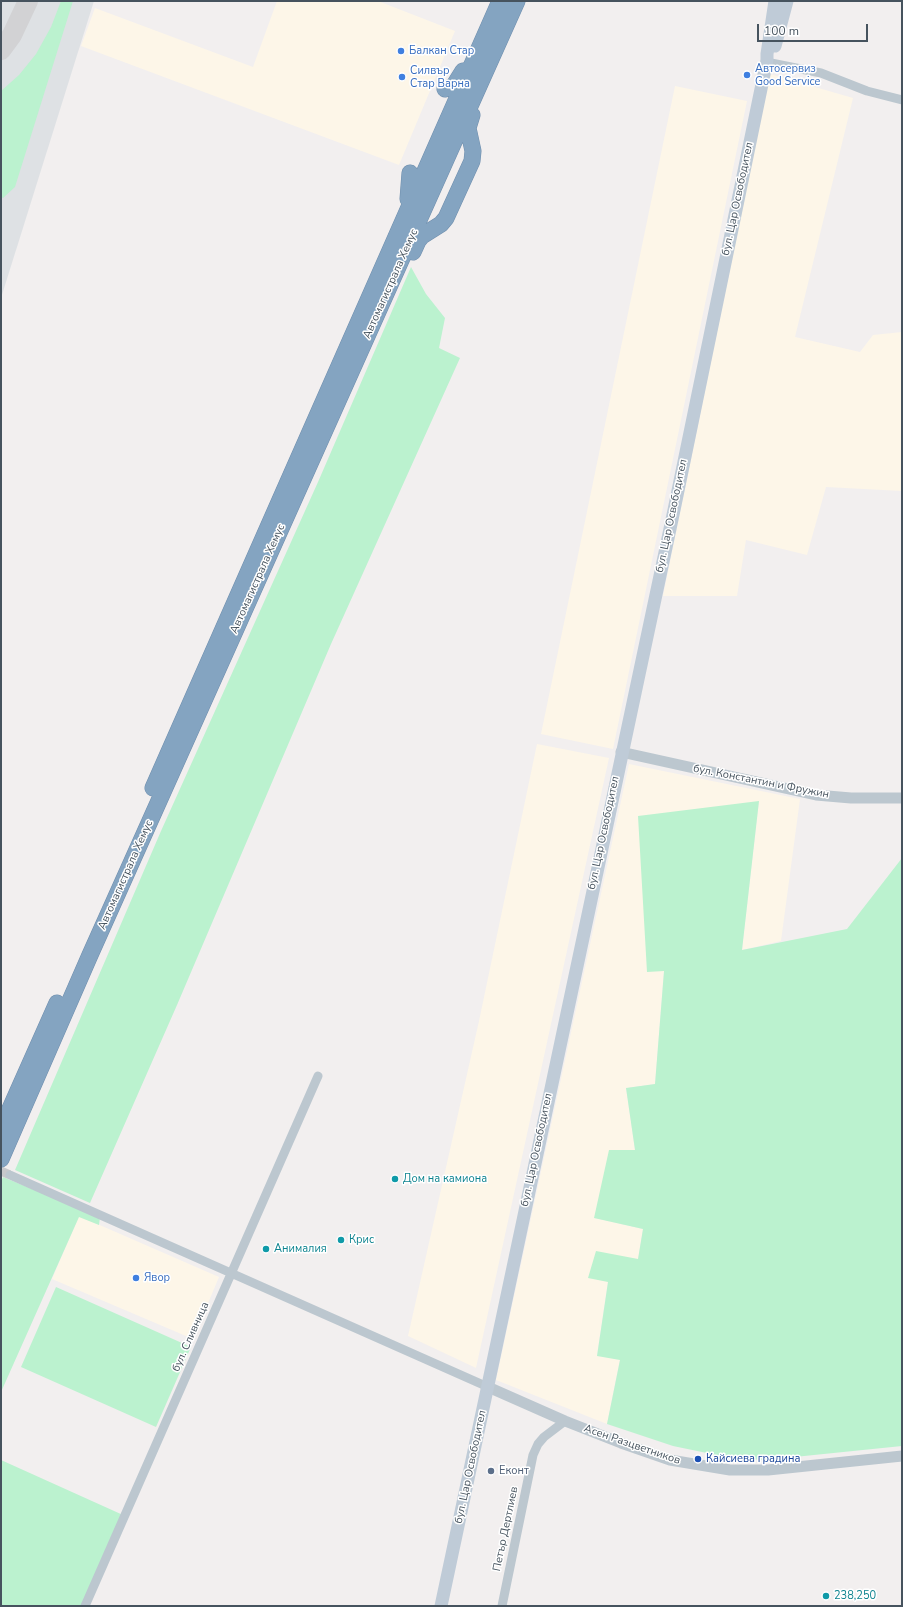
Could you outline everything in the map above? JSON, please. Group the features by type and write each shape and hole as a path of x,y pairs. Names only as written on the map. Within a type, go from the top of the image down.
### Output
{"highway":[{"name":"Автомагистрала Хемус","path":"1,1159 90,955 364,343 491,42 500,1"},
{"name":"Автомагистрала Хемус","path":"1,1129 407,212 491,42 517,1"},
{"path":"445,89 453,87 471,54 491,42"},
{"path":"364,343 375,336 418,241 441,224 446,218 469,167 473,151 469,134 469,122 491,73 491,42"},
{"path":"407,212 410,173"}],"main road":[{"name":"бул. Цар Освободител","path":"441,1606 621,752 668,538 767,61 766,54 775,1"},
{"name":"бул. Цар Освободител","path":"767,61 773,54 787,1"}],"street":[{"path":"767,61 822,72 867,91 902,100"},
{"name":"бул. Константин и Фружин","path":"621,752 816,795 852,798 902,798"},
{"name":"бул. Сливница","path":"85,1606 318,1076"},
{"path":"10,1174 488,1387"},
{"name":"Асен Разцветников","path":"488,1387 565,1421 620,1443 670,1460 730,1470 774,1469 902,1456"},
{"name":"Петър Дертлиев","path":"502,1606 533,1455 538,1444 544,1437 565,1421"}],"shaded area":[{"path":"1,1 94,1 1,298"},
{"path":"277,1 378,1 455,31 399,165 81,46 95,8 253,67"},
{"path":"770,74 853,98 795,337 860,352 873,335 902,332 902,491 826,487 807,555 746,540 737,596 663,596"},
{"path":"675,86 747,101 613,749 541,734"},
{"path":"537,744 609,758 476,1368 408,1336 479,1021"},
{"path":"629,764 800,799 781,941 742,950 759,801 647,971 664,971 655,1084 626,1088 635,1150 595,1218 643,1229 638,1259 589,1278 608,1281 597,1355 620,1359 607,1424 496,1380"},
{"name":"Явор","path":"79,1216 219,1277 193,1339 52,1279"}],"green space":[{"path":"61,1 73,1 15,187 3,198 1,197 1,91 19,75 36,54 51,27"},
{"path":"411,267 426,294 445,318 439,348 460,358 331,644 177,1005 90,1203 15,1170 161,831 318,482"},
{"path":"759,801 742,950 847,929 902,858 902,1446 765,1460 731,1458 673,1446 607,1424 620,1360 597,1356 608,1282 588,1278 596,1251 638,1259 643,1229 594,1218 609,1150 635,1150 626,1088 655,1084 664,971 647,972 638,816"},
{"path":"3,1177 100,1217 99,1225 79,1217 1,1392 1,1182"},
{"path":"56,1287 191,1347 156,1427 21,1367"},
{"path":"1,1460 123,1515 84,1606 1,1606"}],"taxiway":[{"path":"1,50 12,35 28,1"}],"tunnel":[{"path":"1,1171 10,1175"}],"place":[{"name":"Балкан Стар","path":"401,51"},
{"name":"Автосервиз Good Service","path":"747,75"},
{"name":"Силвър Стар Варна","path":"402,77"},
{"name":"Дом на камиона","path":"395,1179"},
{"name":"Крис","path":"341,1240"},
{"name":"Анималия","path":"266,1249"},
{"name":"Явор","path":"136,1278"},
{"name":"Кайсиева градина","path":"698,1459"},
{"name":"Еконт","path":"491,1471"},
{"name":"238,250","path":"826,1596"}]}
